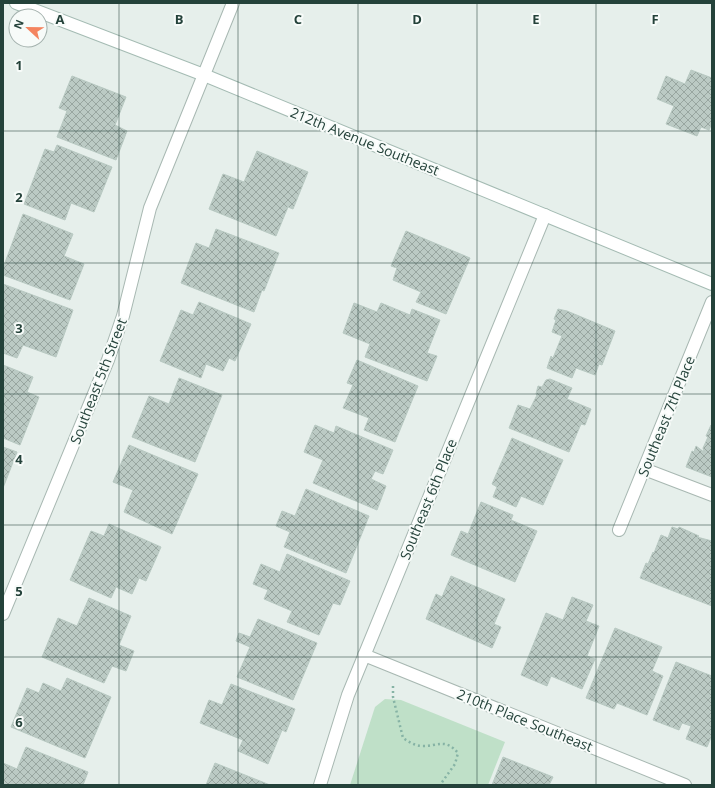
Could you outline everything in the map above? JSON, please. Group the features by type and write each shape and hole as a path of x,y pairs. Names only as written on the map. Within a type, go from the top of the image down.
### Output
{"street":[{"name":"212th Avenue Southeast","path":"16,3 204,75 712,284"},
{"name":"Southeast 5th Street","path":"3,614 108,360 123,316 150,208 233,3"},
{"name":"Southeast 6th Place","path":"320,785 348,695 545,215"},
{"name":"Southeast 7th Place","path":"619,530 712,302"},
{"path":"644,469 712,495"},
{"name":"210th Place Southeast","path":"364,655 685,785"}],"path":[{"path":"399,669 393,687 393,697 403,738 411,743 423,746 442,743 452,746 458,753 455,764 440,785"}],"green space":[{"path":"385,699 401,700 505,742 488,785 350,785 375,707"}],"building":[{"path":"691,70 712,78 712,123 709,130 701,127 697,136 666,124 674,106 657,99 666,76 685,84"},
{"path":"72,76 126,97 115,125 127,131 116,160 57,137 67,111 59,108"},
{"path":"57,145 112,167 94,212 71,203 65,220 24,204 45,149 54,152"},
{"path":"257,151 308,172 293,209 288,207 276,236 209,209 223,174 244,182"},
{"path":"23,214 73,234 64,256 84,264 70,300 3,275 3,268"},
{"path":"216,229 279,253 264,291 262,290 254,312 181,283 196,243 209,248"},
{"path":"406,231 470,258 446,314 416,302 421,292 393,280 397,268 391,266"},
{"path":"3,284 73,310 56,357 23,345 17,358 3,353"},
{"path":"199,302 251,324 235,361 229,358 223,371 206,364 201,378 160,361 181,310 193,315"},
{"path":"354,303 377,312 381,303 410,315 412,309 440,320 427,353 437,356 427,381 365,357 370,344 343,333"},
{"path":"558,309 567,311 615,331 602,365 599,364 595,375 576,368 572,378 547,368 551,356 553,358 562,336 552,332 556,320 554,319"},
{"path":"357,360 418,386 395,442 364,430 369,418 343,408 353,385 347,383"},
{"path":"3,365 33,377 27,392 39,397 20,445 3,438"},
{"path":"179,378 222,395 195,462 132,437 149,396 169,404"},
{"path":"550,379 572,388 567,399 591,409 585,425 581,424 569,452 509,428 518,405 530,409 537,395 538,386 542,387 546,380"},
{"path":"315,425 334,433 336,426 393,450 383,474 375,471 371,479 386,486 377,510 313,483 323,460 304,452"},
{"path":"711,425 712,477 686,467 692,451 694,452 696,446 704,452 703,448 708,437 706,436"},
{"path":"512,438 563,460 543,505 521,496 516,507 493,497 497,487 492,484"},
{"path":"129,445 198,474 172,534 124,512 133,490 113,482"},
{"path":"3,447 17,452 3,488"},
{"path":"306,489 369,516 346,573 284,547 290,532 276,526 282,511 295,516"},
{"path":"481,502 513,515 511,520 537,531 515,582 451,555 461,531 468,534"},
{"path":"109,524 161,547 146,581 139,578 132,594 116,587 111,598 70,580 91,531 104,536"},
{"path":"672,527 678,529 679,527 699,536 697,537 712,541 712,606 640,578 646,563 648,564 653,552 654,553 661,535 668,538"},
{"path":"287,554 350,581 340,605 333,603 319,635 287,622 292,611 264,599 268,590 253,584 261,564 280,572"},
{"path":"451,576 505,599 494,624 501,627 492,648 426,619 436,594 442,597"},
{"path":"572,597 593,605 586,621 599,626 587,656 595,659 582,689 551,676 547,686 521,675 546,613 563,620"},
{"path":"89,598 131,616 119,645 134,651 126,671 112,666 104,683 42,657 58,618 77,626"},
{"path":"258,619 317,643 293,700 237,677 250,647 236,641 239,633 250,637"},
{"path":"615,628 662,647 652,671 663,676 647,715 617,703 614,709 586,698"},
{"path":"676,662 712,676 712,735 707,747 686,739 691,726 682,723 679,730 653,720"},
{"path":"67,678 111,697 85,758 11,727 27,688 39,693 43,683 61,691"},
{"path":"231,684 295,709 286,732 282,730 268,764 238,751 243,740 200,723 209,700 222,705"},
{"path":"26,747 88,772 83,785 3,785 3,763 17,769"},
{"path":"503,757 553,777 549,785 492,785"},
{"path":"215,763 270,785 206,785"}]}
